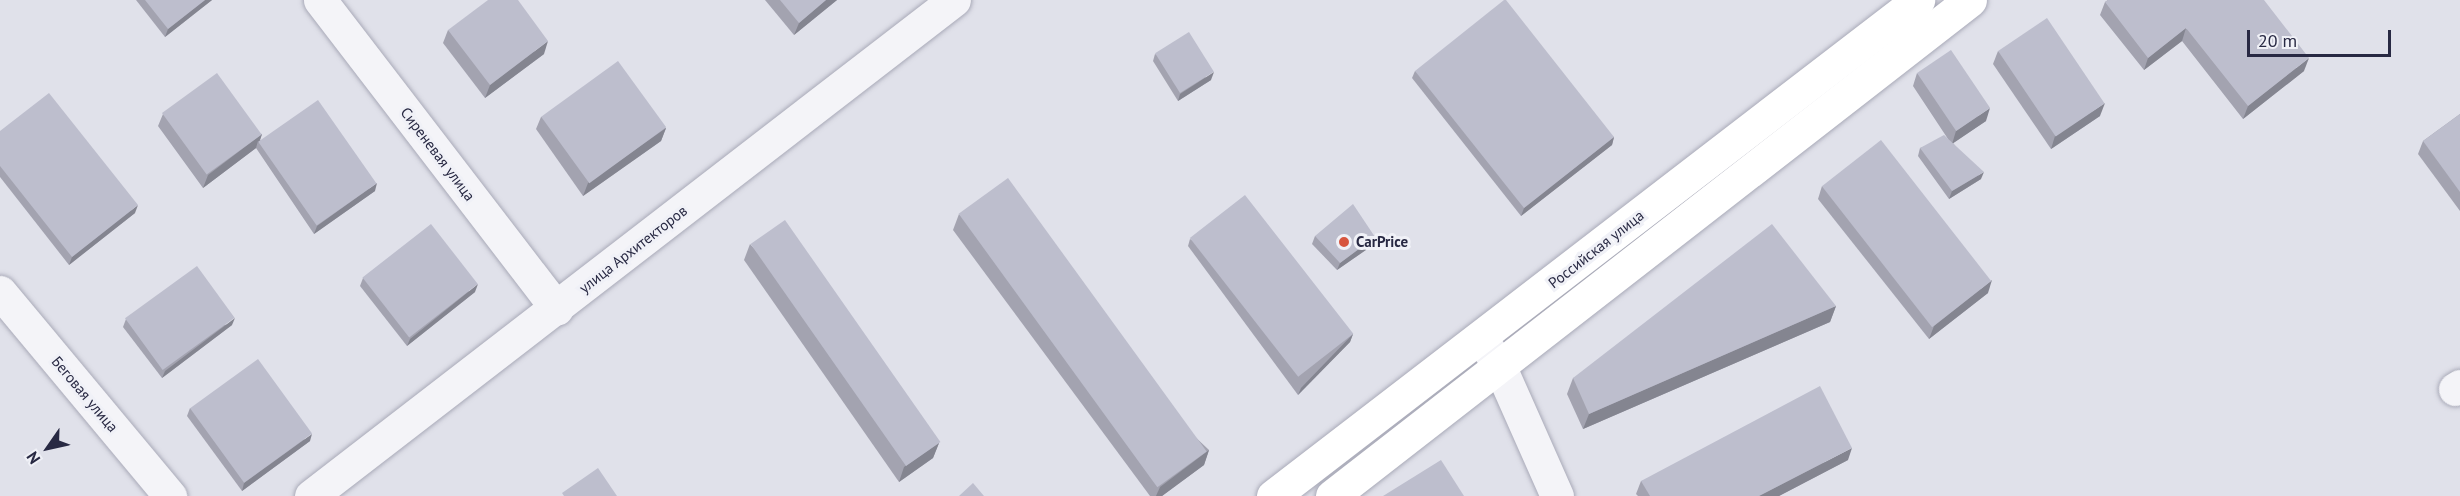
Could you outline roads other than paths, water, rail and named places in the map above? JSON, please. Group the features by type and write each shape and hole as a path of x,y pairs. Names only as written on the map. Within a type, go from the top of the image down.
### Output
{"main road":[{"name":"Российская улица","path":"1273,496 1918,0"},
{"path":"1332,496 1970,0"}],"street":[{"name":"Сиреневая улица","path":"320,0 556,309"},
{"name":"улица Архитекторов","path":"311,496 954,0"},
{"name":"Беговая улица","path":"0,292 170,496"},
{"path":"1480,339 1499,365 1557,496"}],"place":[{"name":"CarPrice","path":"1344,242"}]}
